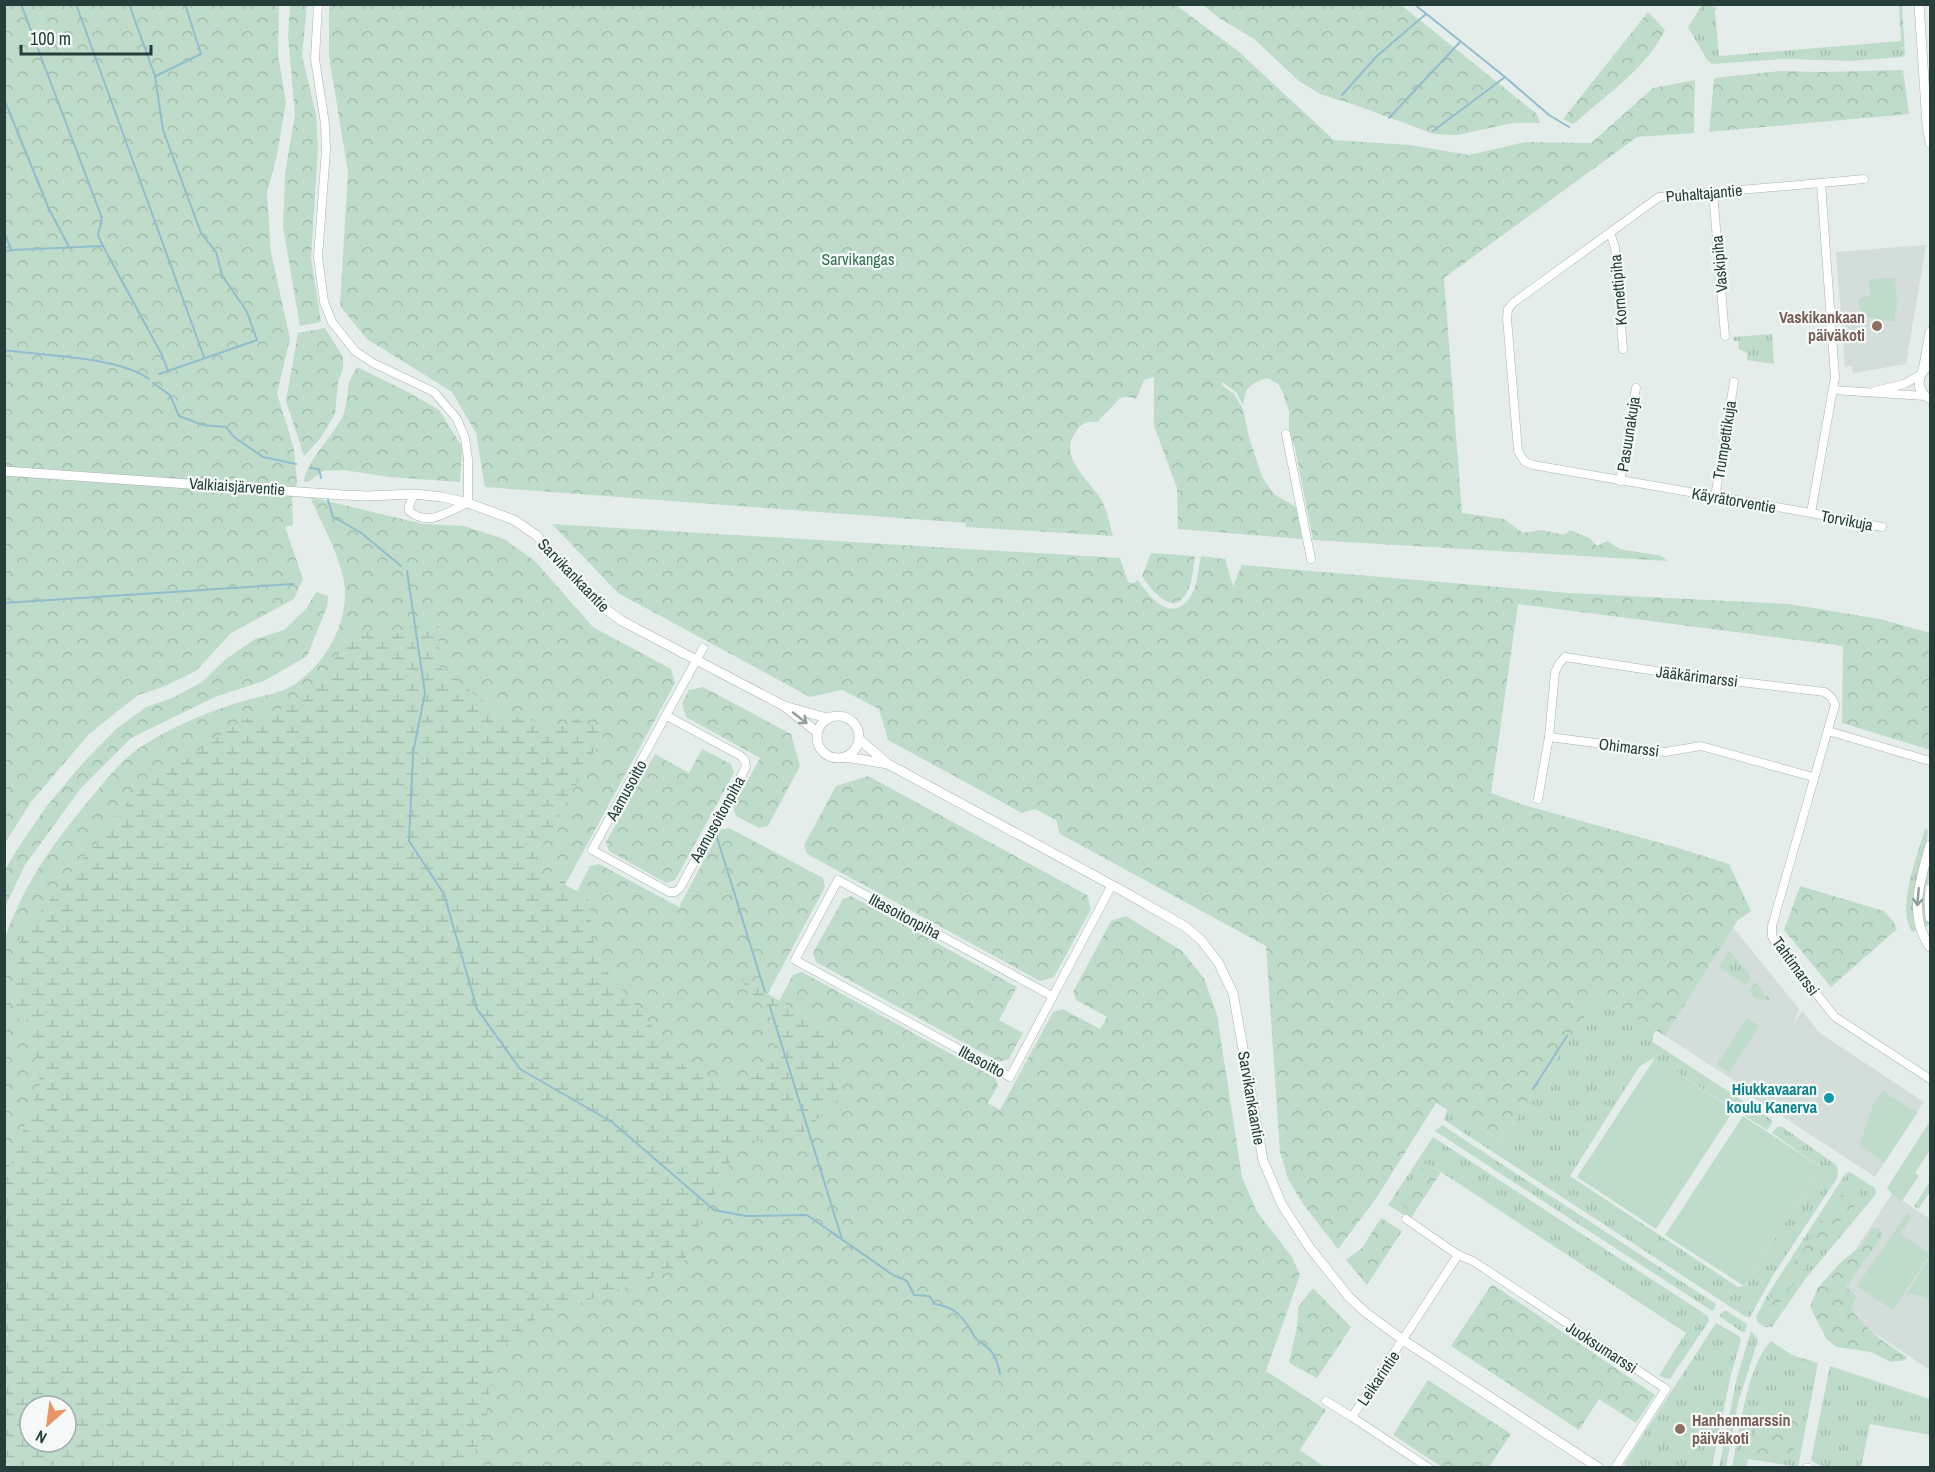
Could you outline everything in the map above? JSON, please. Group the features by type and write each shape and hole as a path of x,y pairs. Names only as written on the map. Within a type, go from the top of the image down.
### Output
{"street":[{"path":"318,4 315,59 325,124 326,150 318,257 324,302 332,322 355,351 373,363 434,392 457,419 465,438 468,459 468,503 428,520 417,517 409,511 414,494"},
{"path":"1918,4 1930,143"},
{"name":"Puhaltajantie","path":"1533,465 1524,461 1518,451 1507,318 1513,303 1659,197 1864,180"},
{"path":"1811,513 1835,377 1821,183"},
{"name":"Vaskipiha","path":"1713,192 1725,336"},
{"name":"Kornettipiha","path":"1610,233 1615,247 1623,349"},
{"path":"1929,399 1919,385 1924,370 1930,332"},
{"path":"1865,394 1904,384 1924,370"},
{"name":"Trumpettikuja","path":"1715,497 1734,382"},
{"name":"Pasuunakuja","path":"1620,481 1636,388"},
{"path":"1833,390 1929,399"},
{"path":"1286,434 1311,559"},
{"name":"Käyrätorventie","path":"1533,465 1811,513"},
{"name":"Valkiaisjärventie","path":"4,471 343,495 414,494 468,503"},
{"name":"Sarvikankaantie","path":"468,503 514,520 536,535 600,605 622,621 784,706 817,732 817,740 824,753 837,759 888,764"},
{"name":"Torvikuja","path":"1811,513 1882,527"},
{"name":"Aamusoitto","path":"675,892 669,892 592,850 703,648"},
{"name":"Jääkärimarssi","path":"1538,799 1549,737 1555,672 1565,657 1682,675 1825,692 1832,698 1835,705 1828,731"},
{"name":"Sarvikankaantie","path":"784,706 827,718 843,716 850,719 856,724 860,740 888,764 1112,885 1186,927 1201,940 1218,962 1233,993 1263,1160 1282,1205 1310,1248 1349,1296 1403,1340 1599,1467"},
{"name":"Aamusoitonpiha","path":"667,716 741,756 746,767 680,888 675,892"},
{"path":"817,732 819,726 827,718"},
{"path":"1828,731 1930,761"},
{"name":"Tahtimarssi","path":"1828,731 1772,926 1772,936 1835,1017 1930,1079"},
{"name":"Ohimarssi","path":"1549,737 1665,752 1701,746 1813,777"},
{"path":"845,758 855,751 860,740"},
{"path":"1930,845 1917,900 1918,921 1930,947"},
{"name":"Iltasoitonpiha","path":"795,960 838,880 1052,996"},
{"name":"Iltasoitto","path":"795,960 1010,1077 1112,885"},
{"path":"1930,889 1930,918"},
{"name":"Juoksumarssi","path":"1406,1219 1666,1389 1615,1467"},
{"path":"1403,1340 1458,1254"},
{"name":"Leikarintie","path":"1352,1417 1403,1340"},
{"name":"Leikarintie","path":"1326,1401 1429,1467"}],"shaded area":[{"name":"Vaskikankaan päiväkoti","path":"1926,245 1906,364 1853,373 1852,366 1845,366 1836,252"},
{"path":"1733,927 1799,1009 1793,1025 1802,1011 1820,1033 1924,1102 1875,1177 1748,1094 1750,1091 1665,1036"},
{"path":"1892,1194 1930,1219 1930,1370 1823,1299"}],"green space":[{"path":"5,5 279,5 278,55 286,102 277,155 267,193 271,252 290,339 277,393 294,449 297,483 292,498 293,525 285,527 303,579 294,599 231,633 196,671 163,687 138,695 89,734 31,802 5,843"},
{"path":"290,5 307,5 302,56 316,114 318,148 311,258 321,322 300,326 283,227 285,173 295,115 288,35"},
{"name":"Sarvikangas","path":"329,5 1176,5 1238,51 1334,140 1410,145 1469,155 1525,142 1591,143 1653,88 1695,80 1694,133 1637,137 1444,278 1462,513 1504,519 1523,533 1541,530 1565,535 1570,530 1589,538 1597,546 1607,541 1620,549 1662,556 1667,561 1313,540 1295,448 1289,430 1289,411 1278,384 1267,378 1250,387 1243,405 1236,392 1222,382 1222,385 1234,394 1243,409 1262,477 1274,494 1296,507 1302,539 1178,529 1177,488 1154,426 1154,377 1144,380 1136,399 1121,398 1098,422 1087,422 1082,425 1075,433 1071,443 1074,462 1104,505 1113,536 966,527 966,523 485,487 476,433 452,392 367,339 340,306 348,172 329,57"},
{"path":"1203,5 1401,5 1537,114 1540,123 1513,123 1457,135 1434,134 1320,94 1299,81 1254,39 1219,18"},
{"path":"1702,5 1717,8 1715,11 1719,56 1901,41 1899,5 1902,5 1905,54 1902,57 1851,61 1785,59 1712,64 1707,60 1688,27"},
{"path":"1648,12 1665,30 1647,57 1625,80 1576,122 1572,124 1563,119"},
{"path":"1903,70 1909,114 1709,132 1714,78 1780,71"},
{"path":"1895,278 1897,304 1894,322 1864,316 1858,305 1860,298 1870,296 1869,279"},
{"path":"325,328 343,357 343,368 338,383 335,414 320,439 304,456 286,401 298,333"},
{"path":"1772,334 1774,364 1747,360 1747,353 1739,349 1738,341 1733,341 1733,337"},
{"path":"357,367 439,410 461,445 460,482 390,477 343,470 323,471 308,482 304,482 315,456 335,430 344,413 350,382"},
{"path":"310,497 423,524 464,526 504,539 535,561 593,627 671,669 675,683 565,885 577,891 590,866 599,864 679,907 720,830 729,828 823,878 825,887 767,995 779,1001 793,975 802,972 995,1078 998,1086 988,1103 1000,1110 1053,1012 1063,1009 1100,1029 1107,1017 1076,1000 1073,992 1111,921 1126,916 1182,951 1204,978 1217,1015 1242,1177 1257,1212 1292,1257 1300,1275 1266,1371 1326,1410 1300,1450 1326,1468 5,1468 5,938 30,882 52,848 101,785 127,758 152,740 189,721 227,706 292,686 317,665 335,637 344,605 345,589 342,573 328,534"},
{"path":"552,524 1120,558 1128,582 1133,583 1138,580 1149,595 1163,606 1170,608 1178,608 1192,594 1197,581 1201,556 1225,559 1233,586 1242,565 1569,593 1789,604 1880,619 1930,633 1930,750 1842,723 1843,646 1518,604 1491,793 1524,805 1729,864 1751,911 1738,920 1665,1036 1599,995 1502,1140 1436,1103 1377,1197 1338,1249 1303,1204 1288,1179 1280,1152 1266,946 1060,834 1056,820 1035,809 1022,813 888,740 879,709 842,690 810,697 618,593"},
{"path":"1151,553 1195,556 1190,586 1182,599 1176,603 1170,603 1157,595 1142,576"},
{"path":"316,592 328,596 327,607 307,656 264,681 215,697 131,738 81,788 25,865 5,907 5,870 18,848 46,807 82,764 116,729 146,707 172,698 202,682 226,659 255,639 284,630 306,609"},
{"path":"438,616 440,667 500,714 565,726 575,718 605,732 531,867 588,899 596,958 687,1069 738,1087 773,1062 776,1024 739,977 835,1033 840,1058 837,1100 804,1132 739,1144 681,1268 536,1318 498,1351 488,1403 486,1434 463,1467 5,1467 5,1179 40,1084 30,1020 13,1019 20,937 136,792 246,718 301,703 354,632 399,633"},
{"path":"703,687 791,734 800,766 768,826 759,828 736,816 733,807 760,758 686,717 682,703 689,690"},
{"path":"702,749 731,764 734,773 675,880 666,883 609,851 606,842 655,754 689,773"},
{"path":"868,776 1087,895 1091,909 1054,977 1040,981 807,854 804,845 836,786"},
{"path":"1925,829 1928,830 1918,930 1912,932 1906,909 1907,895"},
{"path":"1930,858 1927,900 1929,925 1924,928 1921,894"},
{"path":"1800,886 1884,911 1897,929 1831,987 1784,930"},
{"path":"851,896 1017,987 999,1020 1023,1033 1009,1059 999,1062 816,962 813,953 843,899"},
{"path":"1729,950 1751,977 1746,985 1719,967"},
{"path":"1755,982 1770,1000 1756,999 1749,991"},
{"path":"1599,994 1656,1030 1653,1042 1772,1120 1772,1123 1767,1130 1654,1058 1639,1067 1570,1176 1738,1287 1744,1286 1821,1167 1772,1133 1777,1127 1781,1126 1838,1168 1837,1178 1772,1277 1750,1317 1746,1317 1444,1120 1447,1109 1502,1140"},
{"path":"1747,1018 1759,1026 1729,1072 1717,1065"},
{"path":"1655,1058 1734,1110 1656,1229 1577,1177"},
{"path":"1883,1091 1917,1113 1884,1163 1860,1144 1873,1105"},
{"path":"1743,1116 1821,1167 1744,1286 1665,1235"},
{"path":"1930,1121 1930,1150 1915,1173 1919,1176 1902,1201 1887,1188"},
{"path":"1442,1125 1716,1304 1714,1310 1712,1311 1435,1131"},
{"path":"1433,1137 1708,1316 1709,1321 1670,1379 1659,1375 1686,1333 1441,1172 1426,1164 1395,1200 1414,1213 1411,1219 1388,1205"},
{"path":"1426,1164 1441,1172 1414,1213 1394,1200"},
{"path":"1850,1172 1875,1188 1876,1194 1806,1278 1772,1327 1765,1327 1758,1323 1756,1317 1768,1294 1846,1173"},
{"path":"1929,1183 1930,1192 1918,1209 1914,1206"},
{"path":"1857,1190 1861,1196 1848,1218 1838,1222 1780,1302 1769,1307 1772,1294 1841,1195"},
{"path":"1907,1213 1912,1216 1900,1234 1930,1254 1930,1301 1924,1297 1907,1293 1928,1260 1927,1258 1893,1310 1857,1286"},
{"path":"1381,1218 1402,1231 1367,1285 1346,1260 1362,1248"},
{"path":"1879,1228 1882,1236 1846,1287 1857,1297 1851,1309 1863,1323 1876,1336 1907,1357 1905,1360 1891,1362 1871,1352 1837,1347 1827,1340 1810,1307 1817,1289 1840,1263 1863,1244 1872,1229"},
{"path":"1492,1284 1655,1395 1636,1423 1599,1399 1579,1430 1451,1346"},
{"path":"1313,1288 1351,1327 1317,1378 1289,1363 1297,1327 1298,1307"},
{"path":"1725,1310 1747,1324 1745,1332 1719,1316"},
{"name":"Hanhenmarssin päiväkoti","path":"1716,1323 1739,1336 1741,1340 1731,1374 1712,1467 1630,1468 1624,1464"},
{"path":"1751,1331 1758,1340 1738,1403 1726,1467 1719,1467 1737,1377"},
{"path":"1771,1341 1792,1355 1818,1363 1798,1467 1748,1459 1746,1467 1732,1468 1750,1383 1763,1352"},
{"path":"1830,1366 1930,1399 1930,1435 1870,1424 1861,1467 1841,1468 1816,1464 1811,1460"},
{"path":"1428,1380 1511,1434 1489,1467 1442,1467 1393,1435"},
{"path":"1759,1410 1799,1418 1793,1457 1750,1456"}],"waterway":[{"path":"21,4 102,218 98,235 103,246"},
{"path":"76,4 204,357"},
{"path":"129,4 155,76 163,130 201,233 216,252 222,275 247,312 257,340 168,371"},
{"path":"156,76 201,54 185,4"},
{"path":"1414,4 1549,115 1569,127"},
{"path":"1342,95 1377,56 1426,14"},
{"path":"1389,118 1460,42"},
{"path":"1433,131 1505,77"},
{"path":"4,99 49,209 69,247"},
{"path":"4,232 11,249"},
{"path":"4,252 103,246 162,355 168,371 159,374"},
{"path":"4,350 100,361 135,371 149,379"},
{"path":"153,383 170,395 179,416 203,425 226,427 234,437 263,457 296,464"},
{"path":"310,468 319,469 321,478"},
{"path":"328,500 333,517 360,532 401,566"},
{"path":"407,571 425,693 413,753"},
{"path":"4,603 293,584"},
{"path":"413,755 409,841 444,894 477,1009 520,1069 612,1122 714,1210 746,1216 807,1215 893,1275 907,1281 914,1295 929,1296 935,1304 959,1314 975,1338 993,1354 1000,1374"},
{"path":"716,834 765,992"},
{"path":"770,1007 842,1239"},
{"path":"1533,1089 1567,1036"}],"place":[{"name":"Vaskikankaan päiväkoti","path":"1877,326"},
{"name":"Hiukkavaaran koulu Kanerva","path":"1829,1098"},
{"name":"Hanhenmarssin päiväkoti","path":"1680,1429"}]}
